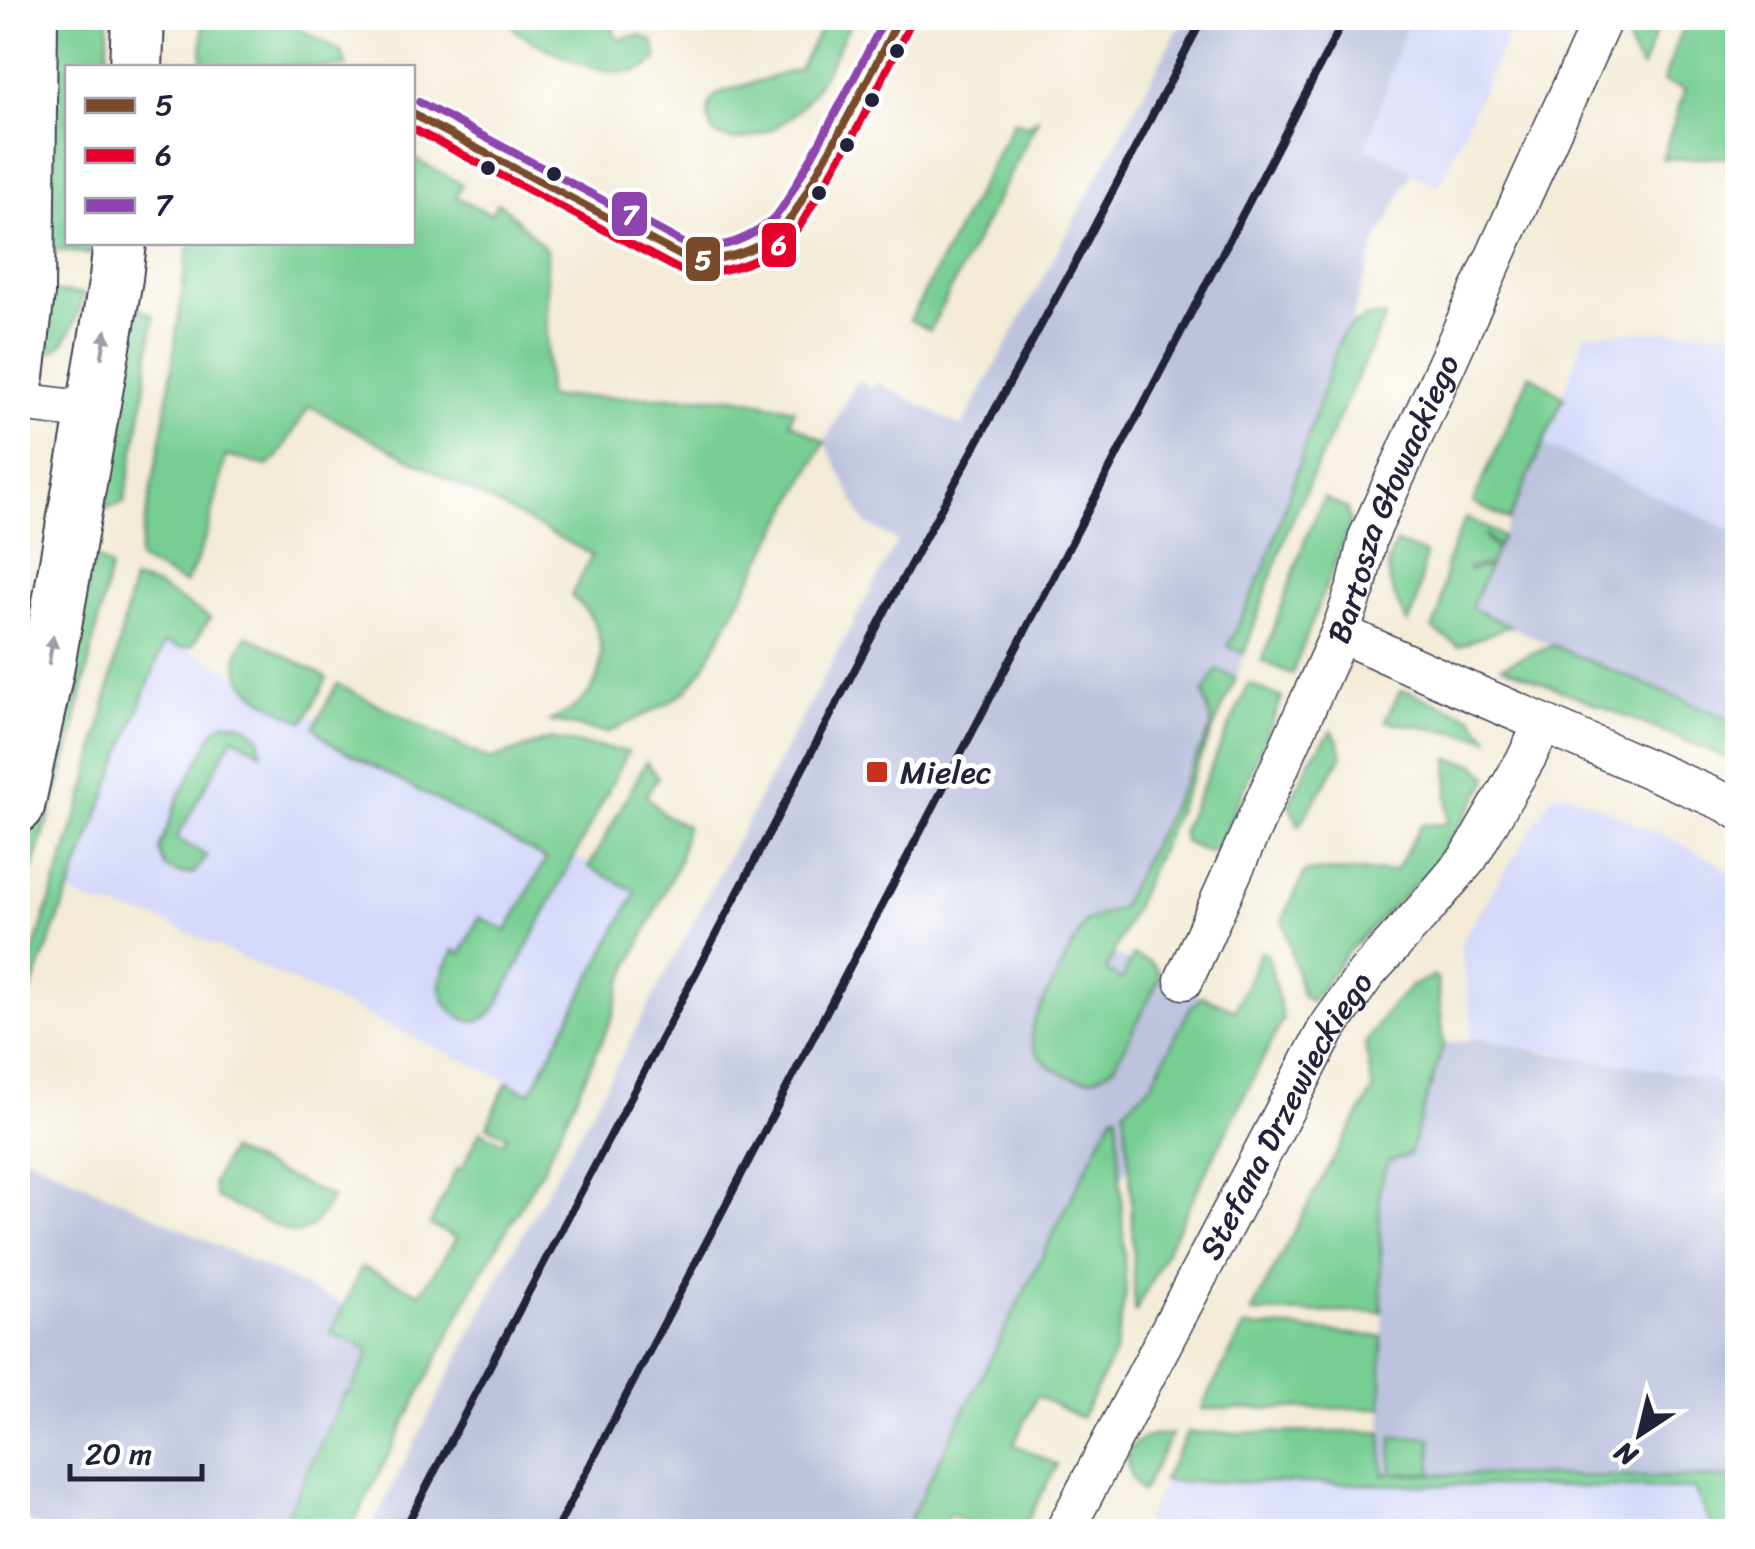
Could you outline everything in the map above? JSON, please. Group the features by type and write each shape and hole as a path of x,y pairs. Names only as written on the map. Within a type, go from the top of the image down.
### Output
{"main road":[{"path":"18,376 28,293 23,275 31,18"},
{"path":"136,65 138,18"},
{"path":"18,806 47,671 120,245"}],"street":[{"name":"Bartosza Głowackiego","path":"1184,980 1340,633 1368,537 1602,18"},
{"path":"18,402 92,410"},
{"path":"1340,633 1738,810"},
{"name":"Stefana Drzewieckiego","path":"1064,1532 1327,1029 1366,974 1469,857 1543,724"}],"shaded area":[{"path":"1184,18 1404,18 1407,23 1366,147 1412,172 1374,249 1236,678 1101,948 1223,1007 915,1531 369,1532 514,1249 897,541 865,523 825,442 857,380 873,388 877,382 962,427"},
{"path":"1404,18 1516,18 1438,187 1366,147 1382,84 1406,23"},
{"path":"1737,332 1737,529 1728,529 1542,444 1564,397 1585,333"},
{"path":"1542,444 1728,529 1737,529 1737,722 1471,609"},
{"path":"163,636 639,891 532,1092 158,919 95,904 65,892"},
{"path":"1566,792 1684,845 1738,880 1737,1217 1728,1090 1481,1038 1469,1040 1472,1026 1460,944 1552,796"},
{"path":"1481,1038 1547,1053 1662,1070 1712,1081 1729,1090 1738,1217 1737,1478 1382,1474 1379,1187 1430,1047"},
{"path":"18,1152 344,1305 331,1333 368,1349 368,1356 348,1395 345,1394 279,1531 49,1531 19,1518 23,1508 18,1505"},
{"path":"1165,1482 1695,1489 1713,1531 1139,1532"}],"green space":[{"path":"48,18 108,18 107,65 65,65 65,245 92,245 91,254 47,249"},
{"path":"203,18 280,18 342,52 346,65 202,65"},
{"path":"513,18 610,18 617,39 639,35 653,41 657,59 643,69 626,73 588,66 518,33 512,25"},
{"path":"826,18 853,18 805,102 776,127 752,137 730,140 714,133 708,112 715,97 799,69"},
{"path":"1629,18 1661,18 1642,68 1630,44"},
{"path":"1686,18 1737,18 1737,157 1662,159 1685,89 1663,82"},
{"path":"1039,117 930,330 910,320 1014,121 1027,126"},
{"path":"415,159 462,184 456,197 491,214 497,203 503,206 547,250 547,397 735,397 794,409 790,422 825,442 704,667 686,691 607,733 550,721 588,694 601,663 593,621 571,596 592,555 309,406 278,457 268,466 226,456 205,538 185,584 138,559 165,418 188,249 195,245 415,245"},
{"path":"44,291 84,294 69,334 53,352 47,350"},
{"path":"137,309 154,316 143,404 124,503 104,509"},
{"path":"1385,317 1288,529 1244,654 1228,646 1266,565 1339,341 1354,324"},
{"path":"1530,374 1564,397 1509,520 1473,503"},
{"path":"1324,498 1347,509 1350,524 1292,674 1262,661"},
{"path":"1466,517 1502,536 1497,547 1484,536 1496,550 1490,564 1468,568 1469,571 1489,567 1471,608 1510,626 1459,646 1432,629 1440,612 1446,563"},
{"path":"1397,543 1425,554 1416,606 1408,624 1389,573 1391,552"},
{"path":"94,556 110,568 69,753 18,917 18,877"},
{"path":"133,580 156,586 210,618 192,646 182,648 164,643 18,1025 18,1002 88,782"},
{"path":"247,635 327,678 304,722 260,698 243,680 237,657"},
{"path":"1551,645 1737,722 1737,762 1502,666"},
{"path":"1217,670 1236,678 1106,970 1122,980 1133,955 1154,965 1160,977 1115,1065 1093,1078 1070,1076 1054,1069 1036,1051 1032,1038 1034,1020 1085,922 1120,908 1212,726 1204,693"},
{"path":"337,684 490,760 550,739 628,752 498,1004 487,1017 469,1021 454,1013 441,989 443,973 454,950 461,954 479,917 507,931 546,859 330,743 314,727"},
{"path":"1249,684 1282,698 1217,851 1207,852 1184,842 1182,830"},
{"path":"1400,691 1471,716 1489,738 1385,721"},
{"path":"226,722 253,730 260,738 261,752 233,737 177,838 207,856 193,874 178,873 165,867 159,850 178,799 214,731"},
{"path":"1331,731 1342,756 1299,826 1289,804 1311,759"},
{"path":"1449,759 1475,764 1488,776 1486,783 1438,861 1349,950 1311,1002 1302,995 1283,919 1305,872 1395,871 1421,825 1447,824"},
{"path":"646,762 658,777 646,795 663,814 686,826 679,861 623,979 613,1016 544,1166 475,1284 350,1531 279,1531 345,1393 349,1394 368,1356 368,1349 331,1333 362,1267 420,1293 457,1238 430,1225 457,1168 462,1169 480,1131 503,1142 507,1135 487,1126 507,1082 530,1093 636,892 589,867"},
{"path":"1261,951 1268,955 1283,1019 1135,1313 1124,1109 1151,1085 1189,1010 1202,996 1235,1010"},
{"path":"1434,976 1444,1044 1409,1155 1388,1162 1379,1187 1382,1312 1251,1313 1373,1091 1365,1044 1387,1011 1411,986"},
{"path":"1114,1113 1126,1292 1114,1355 1081,1418 1037,1396 1014,1444 1057,1465 1022,1531 985,1531 949,1514 939,1531 904,1531"},
{"path":"229,1151 332,1197 311,1226 293,1234 216,1198 213,1183"},
{"path":"1244,1327 1382,1337 1382,1408 1201,1409"},
{"path":"1382,1432 1383,1474 1392,1473 1392,1437 1431,1438 1432,1473 1395,1474 1737,1478 1737,1531 1713,1531 1694,1489 1163,1481 1187,1433"},
{"path":"1172,1434 1142,1492 1130,1473 1129,1452 1143,1439"}],"railway":[{"path":"403,1532 889,604 1203,18"},
{"path":"555,1532 1345,18"}],"transit line":[{"name":"7","path":"419,102 689,246 724,245 756,232 783,206 885,18"},
{"name":"5","path":"415,114 685,258 728,257 768,239 793,214 899,18"},
{"name":"6","path":"415,130 680,270 730,269 760,257 800,226 858,127 910,24"}],"place":[{"name":"Mielec","path":"877,772"}]}
